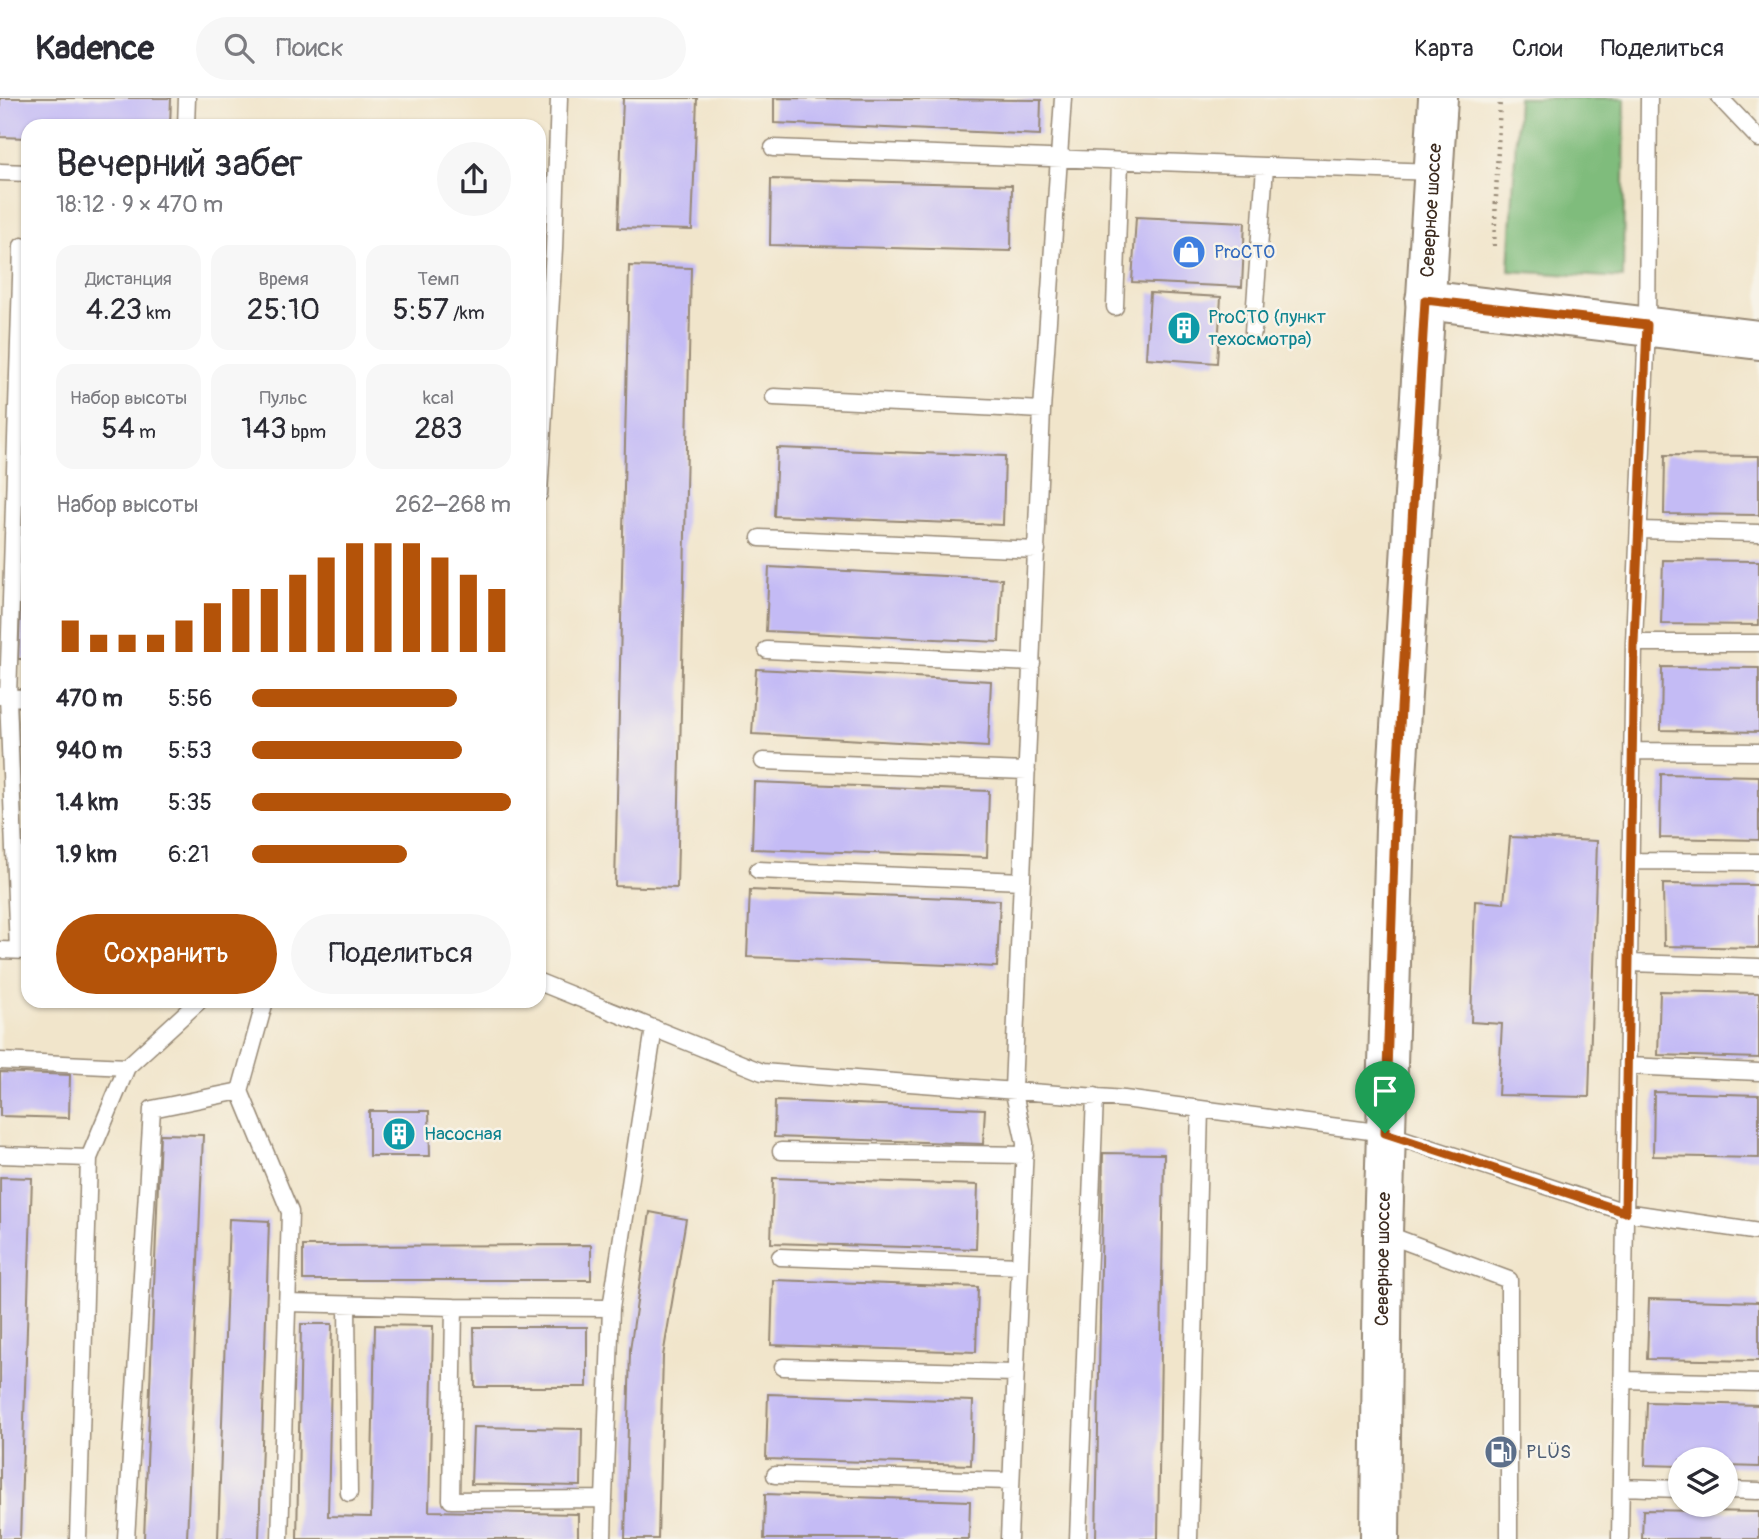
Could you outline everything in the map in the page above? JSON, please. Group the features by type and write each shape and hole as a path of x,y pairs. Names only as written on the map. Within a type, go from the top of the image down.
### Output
{"main road":[{"name":"Северное шоссе","path":"1380,1539 1382,1233 1396,794 1438,98"},
{"path":"1425,300 1759,340"}],"lane":[{"path":"186,119 187,98"},
{"path":"546,380 559,98"},
{"path":"1009,1539 1025,1143 1013,1089 1042,410 1063,98"},
{"path":"1620,1539 1633,861 1634,643 1647,325 1648,98"},
{"path":"1720,98 1759,139"},
{"path":"773,148 1434,172"},
{"path":"1115,307 1120,162"},
{"path":"1253,332 1265,167"},
{"path":"0,172 21,173"},
{"path":"21,271 4,697 21,924"},
{"path":"774,397 1042,410"},
{"path":"1639,530 1759,533"},
{"path":"760,538 1037,550"},
{"path":"1634,643 1759,643"},
{"path":"767,650 1032,663"},
{"path":"1633,751 1759,752"},
{"path":"763,761 1027,771"},
{"path":"1633,861 1759,862"},
{"path":"758,870 1022,881"},
{"path":"0,950 21,951"},
{"path":"1629,963 1759,967"},
{"path":"546,985 762,1072 1094,1096 1385,1133 1625,1212 1759,1233"},
{"path":"78,1539 89,1158 127,1066 191,1008"},
{"path":"263,1008 240,1091 290,1212 280,1539"},
{"path":"603,1539 611,1308 654,1028"},
{"path":"0,1061 127,1066"},
{"path":"1628,1066 1759,1072"},
{"path":"126,1539 152,1109 240,1091"},
{"path":"1078,1539 1094,1096"},
{"path":"1189,1539 1200,1109"},
{"path":"781,1150 1024,1156"},
{"path":"0,1154 89,1158"},
{"path":"1382,1233 1509,1280 1508,1539"},
{"path":"780,1257 1020,1266"},
{"path":"287,1303 611,1308"},
{"path":"347,1305 349,1493"},
{"path":"454,1307 451,1500 604,1499"},
{"path":"783,1367 1015,1373"},
{"path":"1623,1380 1759,1383"},
{"path":"775,1475 1011,1481"},
{"path":"1621,1487 1668,1489"},
{"path":"1738,1490 1759,1491"}],"path":[{"path":"1494,246 1500,98"}],"green space":[{"path":"1518,98 1625,98 1623,278 1509,271"}],"building":[{"path":"0,98 171,98 170,119 21,119 21,138 0,137"},
{"path":"623,98 697,98 692,230 618,228"},
{"path":"774,98 1041,100 1040,135 774,123"},
{"path":"771,179 1012,185 1011,251 770,245"},
{"name":"ProСТО","path":"1136,217 1245,222 1242,287 1132,282"},
{"path":"629,266 691,268 677,888 615,886"},
{"name":"ProСТО (пункт техосмотра)","path":"1150,293 1221,297 1217,363 1146,358"},
{"path":"777,448 1005,456 1003,525 774,516"},
{"path":"1665,455 1759,456 1759,515 1664,514"},
{"path":"1663,560 1759,561 1759,625 1661,624"},
{"path":"769,567 1002,579 999,642 766,631"},
{"path":"21,588 21,659 18,659"},
{"path":"1662,667 1759,668 1759,732 1661,730"},
{"path":"756,669 991,681 988,747 752,734"},
{"path":"1661,774 1759,776 1759,840 1660,838"},
{"path":"754,782 989,791 987,857 752,849"},
{"path":"1510,837 1597,841 1589,1097 1498,1095 1502,1024 1471,1022 1475,901 1504,903"},
{"path":"1663,884 1759,885 1759,948 1664,946"},
{"path":"750,890 1000,900 997,967 747,957"},
{"path":"1660,991 1759,993 1759,1058 1658,1055"},
{"path":"0,1072 70,1075 69,1118 0,1116"},
{"path":"1654,1092 1759,1095 1759,1158 1653,1156"},
{"path":"775,1101 985,1109 983,1144 774,1137"},
{"name":"Насосная","path":"369,1111 429,1111 430,1156 369,1156"},
{"path":"160,1134 203,1135 187,1539 144,1539"},
{"path":"1103,1153 1164,1154 1158,1539 1096,1539"},
{"path":"0,1177 32,1178 20,1539 0,1539"},
{"path":"773,1178 978,1185 976,1249 771,1243"},
{"path":"650,1212 686,1219 663,1356 658,1539 625,1539 630,1350"},
{"path":"229,1219 269,1221 259,1539 218,1539"},
{"path":"591,1245 591,1280 303,1280 303,1246"},
{"path":"773,1280 978,1287 976,1352 771,1345"},
{"path":"1649,1299 1759,1302 1759,1361 1647,1359"},
{"path":"301,1324 332,1324 328,1516 371,1517 375,1325 433,1326 429,1511 578,1514 578,1539 297,1539"},
{"path":"474,1327 587,1327 587,1387 475,1387"},
{"path":"768,1394 973,1401 971,1465 766,1459"},
{"path":"1647,1402 1759,1405 1759,1467 1738,1466 1738,1447 1668,1447 1668,1466 1645,1465"},
{"path":"473,1427 582,1429 581,1486 471,1484"},
{"path":"765,1494 970,1501 969,1539 764,1539"},
{"path":"1643,1510 1668,1510 1668,1517 1738,1517 1738,1512 1759,1512 1759,1539 1642,1539"}],"place":[{"name":"ProСТО","path":"1189,252"},
{"name":"ProСТО (пункт техосмотра)","path":"1184,328"},
{"name":"Насосная","path":"399,1134"},
{"name":"PLÜS","path":"1501,1452"}],"route":[{"path":"1425,300 1647,325 1634,643 1633,861 1625,1212 1385,1133 1396,794 1425,300"}]}
